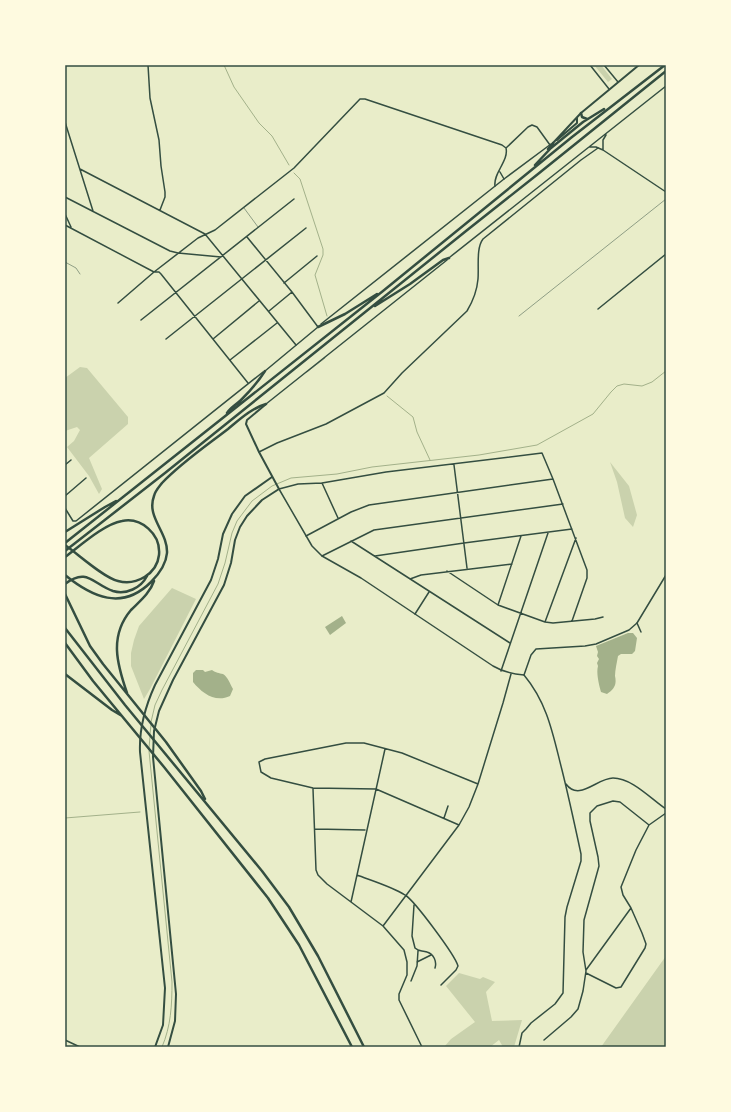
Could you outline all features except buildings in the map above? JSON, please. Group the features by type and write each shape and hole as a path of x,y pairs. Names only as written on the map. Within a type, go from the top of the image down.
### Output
{"highway":[{"path":"147,576 136,581 119,582 88,563 65,544 383,291 611,106 665,65"},
{"path":"65,551 666,71"},
{"path":"530,171 546,153 588,120 611,106"},
{"path":"581,113 582,117 588,120"},
{"path":"546,153 551,144"},
{"path":"369,309 391,296 443,260 449,258"},
{"path":"318,327 345,314 383,291"},
{"path":"226,415 230,408 259,381 265,371"},
{"path":"65,574 86,591 110,598 124,598 138,592 155,579 165,563 167,550 164,537 152,511 155,492 162,484 204,448 241,419 266,404"},
{"path":"65,532 104,507 122,498"},
{"path":"65,557 114,523 122,521 140,522 154,535 159,546 157,563 145,580 137,588 123,592 114,591 97,581 84,577 72,578 65,584"},
{"path":"128,695 117,660 118,640 123,624 130,612 151,589 155,579"},
{"path":"65,594 90,646 166,742 201,791 208,804"},
{"path":"65,628 125,705 208,804 277,891 299,923 318,956 364,1047"},
{"path":"65,643 93,681 164,767 279,914 299,945 352,1047"},
{"path":"65,674 124,718"}],"main road":[{"path":"551,144 577,123 577,118 581,113 639,65"},
{"path":"168,1047 175,1021 176,994 153,757 155,724 166,693 224,585 231,563 235,540 240,527 247,516 262,500 279,489 246,424 266,404"},
{"path":"155,1047 163,1025 165,988 140,752 140,734 143,716 149,697 155,685 211,580 218,559 223,534 232,514 245,496 272,477"}],"street":[{"path":"148,65 150,98 159,140 165,192 165,197 160,210"},
{"path":"590,65 609,89"},
{"path":"604,65 618,82"},
{"path":"266,404 666,86"},
{"path":"118,303 178,253 198,238 215,230 290,171 358,100 363,98 502,145 506,148"},
{"path":"65,122 93,211"},
{"path":"65,508 72,520 76,521 318,327 551,144 537,127 532,125 528,127 506,148 506,154 495,180 496,186"},
{"path":"603,150 603,140 606,134"},
{"path":"589,147 603,150 666,192"},
{"path":"259,452 326,424 384,393 402,373 467,311 473,302 478,279 480,245 484,238 598,148"},
{"path":"80,169 205,234 296,345"},
{"path":"500,171 504,180"},
{"path":"65,197 170,251 178,253 222,256"},
{"path":"141,320 294,199"},
{"path":"65,214 71,228"},
{"path":"65,225 154,272 159,272 248,383"},
{"path":"166,339 306,228"},
{"path":"247,237 292,292 318,327"},
{"path":"598,309 666,254"},
{"path":"284,283 317,256"},
{"path":"268,312 292,292"},
{"path":"212,339 260,301"},
{"path":"229,360 277,322"},
{"path":"519,1047 522,1033 531,1022 556,1004 563,993 565,917 581,861 581,854 552,728 538,693 524,675 500,671 361,578 322,556 312,546 279,489 298,484 322,483 374,474 541,453 544,455 588,570 572,622"},
{"path":"65,465 72,460"},
{"path":"454,465 467,568"},
{"path":"65,496 86,478"},
{"path":"306,536 338,518 369,505 553,479"},
{"path":"322,483 338,518"},
{"path":"322,556 374,530 563,504"},
{"path":"375,556 572,529"},
{"path":"500,671 548,532"},
{"path":"498,605 521,536"},
{"path":"545,622 576,538"},
{"path":"351,541 510,643"},
{"path":"410,579 416,576 467,568 512,564"},
{"path":"447,571 498,605 545,622 553,624 603,617"},
{"path":"524,675 531,655 536,649 596,644 625,632 633,627 666,576"},
{"path":"415,614 429,591"},
{"path":"637,623 641,632"},
{"path":"383,926 459,825 469,806 478,784 511,674"},
{"path":"459,825 376,789 312,788 267,777 261,772 259,760 353,742 364,743 402,753 478,784"},
{"path":"351,902 385,749"},
{"path":"565,783 571,790 578,792 607,779 621,779 634,786 666,809"},
{"path":"312,788 315,829 315,866 318,875 327,884 383,926 402,947 407,962 407,975 399,994 399,1000 422,1047"},
{"path":"544,1040 578,1009 583,991 586,972 583,952 584,920 599,866 590,821 590,813 597,806 608,802 617,801 625,805 649,825"},
{"path":"444,818 448,806"},
{"path":"586,972 616,988 621,987 645,948 646,944 631,908 623,895 621,886 636,850 649,825 666,813"},
{"path":"315,829 366,830"},
{"path":"356,875 406,895 447,946 458,966 441,985"},
{"path":"414,905 412,936 414,948 418,951 428,952 436,963 435,968"},
{"path":"586,972 631,908"},
{"path":"411,981 418,962 418,951"},
{"path":"418,962 431,955"},
{"path":"65,1040 80,1047"}],"lane":[{"path":"519,316 666,199"},
{"path":"243,207 259,228"},
{"path":"65,262 76,268 80,274"}],"shaded area":[{"path":"594,65 601,65 612,79 608,82"},
{"path":"80,367 87,368 128,417 128,424 89,458 102,489 99,494 89,476 67,447 74,441 80,430 77,427 65,431 65,378"},
{"path":"610,462 629,486 637,515 633,527 625,518 617,482"},
{"path":"172,588 196,599 144,699 131,666 131,653 134,640 139,626"},
{"path":"342,616 346,623 330,635 325,627"},
{"path":"628,633 633,633 637,638 635,651 632,654 621,654 618,656 615,671 616,682 607,694 601,692 597,669 599,659 597,656 598,652 596,646"},
{"path":"196,670 203,670 205,672 212,670 225,675 233,689 230,696 224,698 214,698 200,690 193,682 193,673"},
{"path":"666,956 666,1047 601,1047"},
{"path":"459,973 480,979 483,977 495,982 486,992 492,1021 522,1020 514,1047 503,1047 499,1040 490,1047 444,1047 451,1039 475,1022 446,986"}],"waterway":[{"path":"224,65 234,87 259,123 272,136 289,165"},
{"path":"294,173 300,179 323,249 323,255 315,275 327,316"},
{"path":"151,722 155,705 162,690 218,584 232,533 237,521 252,501 272,486 291,478 337,474 372,467 479,455 537,445 593,414 617,386 624,384 642,386 652,382 666,371"},
{"path":"387,396 413,417 417,432 430,460"},
{"path":"150,734 151,725"},
{"path":"149,748 150,737"},
{"path":"149,751 172,982 170,1015 162,1047"},
{"path":"65,818 140,812"}]}
